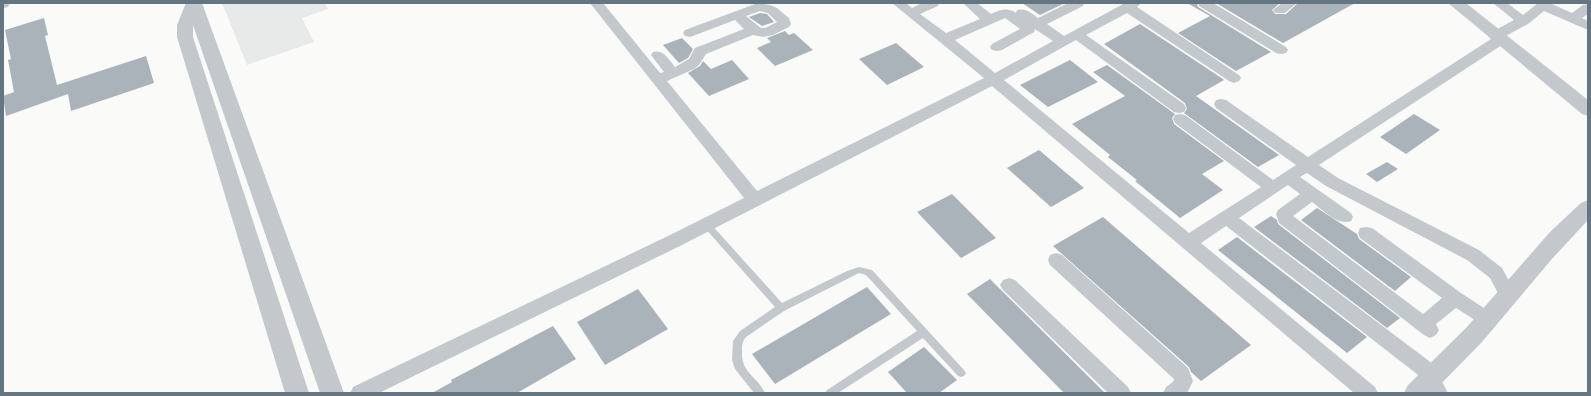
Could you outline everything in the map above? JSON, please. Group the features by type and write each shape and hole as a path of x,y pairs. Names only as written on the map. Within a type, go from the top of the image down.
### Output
{"street":[{"path":"596,3 755,200"},
{"path":"898,3 994,79 1368,393"},
{"path":"911,13 934,3"},
{"path":"969,3 989,19"},
{"path":"1008,3 1038,24 1069,37 1179,113 1272,187"},
{"path":"1038,24 1078,3"},
{"path":"1204,3 1281,50"},
{"path":"1280,10 1291,3"},
{"path":"1456,3 1497,38 1588,110"},
{"path":"1499,3 1523,21"},
{"path":"194,4 185,25 185,37 297,393"},
{"path":"194,4 332,393"},
{"path":"1189,242 1523,21 1544,4 1573,20 1588,26"},
{"path":"360,393 755,200 994,79 1069,37 1131,5 1234,78"},
{"path":"694,41 737,15 764,6 784,21 784,24 763,34 756,33 737,15"},
{"path":"1573,20 1588,8"},
{"path":"945,39 1000,14 1007,13 1029,29 997,47"},
{"path":"694,41 752,30"},
{"path":"657,79 688,67 695,62 698,58 694,41"},
{"path":"658,55 672,73"},
{"path":"1221,104 1332,182 1472,255 1496,273 1507,294"},
{"path":"1288,177 1345,217"},
{"path":"1312,194 1284,214 1285,219 1427,327 1455,298"},
{"path":"1226,217 1430,385 1507,294 1571,224 1588,208"},
{"path":"1366,233 1455,298 1487,319"},
{"path":"1056,260 1181,374 1184,381 1180,388 1173,393"},
{"path":"1009,285 1121,393"}],"lane":[{"path":"706,224 781,308"},
{"path":"760,393 740,369 737,360 738,341 743,334 781,308 850,273 859,270 868,272 961,373"},
{"path":"830,393 924,332"}],"shaded area":[{"path":"222,3 325,3 328,9 302,18 314,42 247,65"}],"building":[{"path":"1022,3 1065,3 1040,15"},
{"path":"1187,3 1197,3 1198,7 1271,52 1236,71 1178,33 1210,16"},
{"path":"1216,3 1280,3 1272,10 1275,14 1286,14 1298,3 1355,3 1283,43"},
{"path":"760,13 767,14 774,22 762,26 749,17"},
{"path":"44,18 48,35 45,36 57,85 146,56 154,83 71,111 68,94 6,116 3,96 14,92 8,60 11,59 5,30"},
{"path":"1140,24 1223,79 1224,80 1196,96 1279,155 1258,167 1184,113 1187,109 1185,103 1104,44"},
{"path":"785,31 789,35 794,33 813,50 775,66 757,48 771,42 767,38"},
{"path":"682,38 693,49 688,58 679,63 663,45"},
{"path":"896,43 924,67 887,85 859,59"},
{"path":"732,60 749,79 709,96 688,73 700,66 703,61 711,69"},
{"path":"1070,60 1098,82 1048,107 1020,85"},
{"path":"1107,65 1175,114 1172,118 1174,124 1224,161 1202,174 1223,190 1180,218 1135,181 1137,180 1108,157 1110,155 1072,124 1125,96 1093,72"},
{"path":"1414,114 1440,130 1406,154 1380,137"},
{"path":"1039,150 1084,188 1051,207 1007,168"},
{"path":"1387,162 1398,169 1377,182 1366,174"},
{"path":"952,194 996,238 961,258 917,212"},
{"path":"1317,208 1357,234 1359,239 1411,277 1395,291 1301,220"},
{"path":"1271,216 1277,220 1278,224 1400,318 1387,328 1254,227"},
{"path":"1103,217 1251,345 1201,381 1191,372 1189,367 1053,246"},
{"path":"1237,237 1367,337 1347,353 1218,250"},
{"path":"990,279 1105,393 1064,393 967,294"},
{"path":"867,287 891,314 775,384 752,354"},
{"path":"638,289 668,329 605,365 577,322"},
{"path":"553,326 576,359 517,393 432,393 452,382 451,380"},
{"path":"924,347 957,380 939,393 907,393 888,372"}]}
